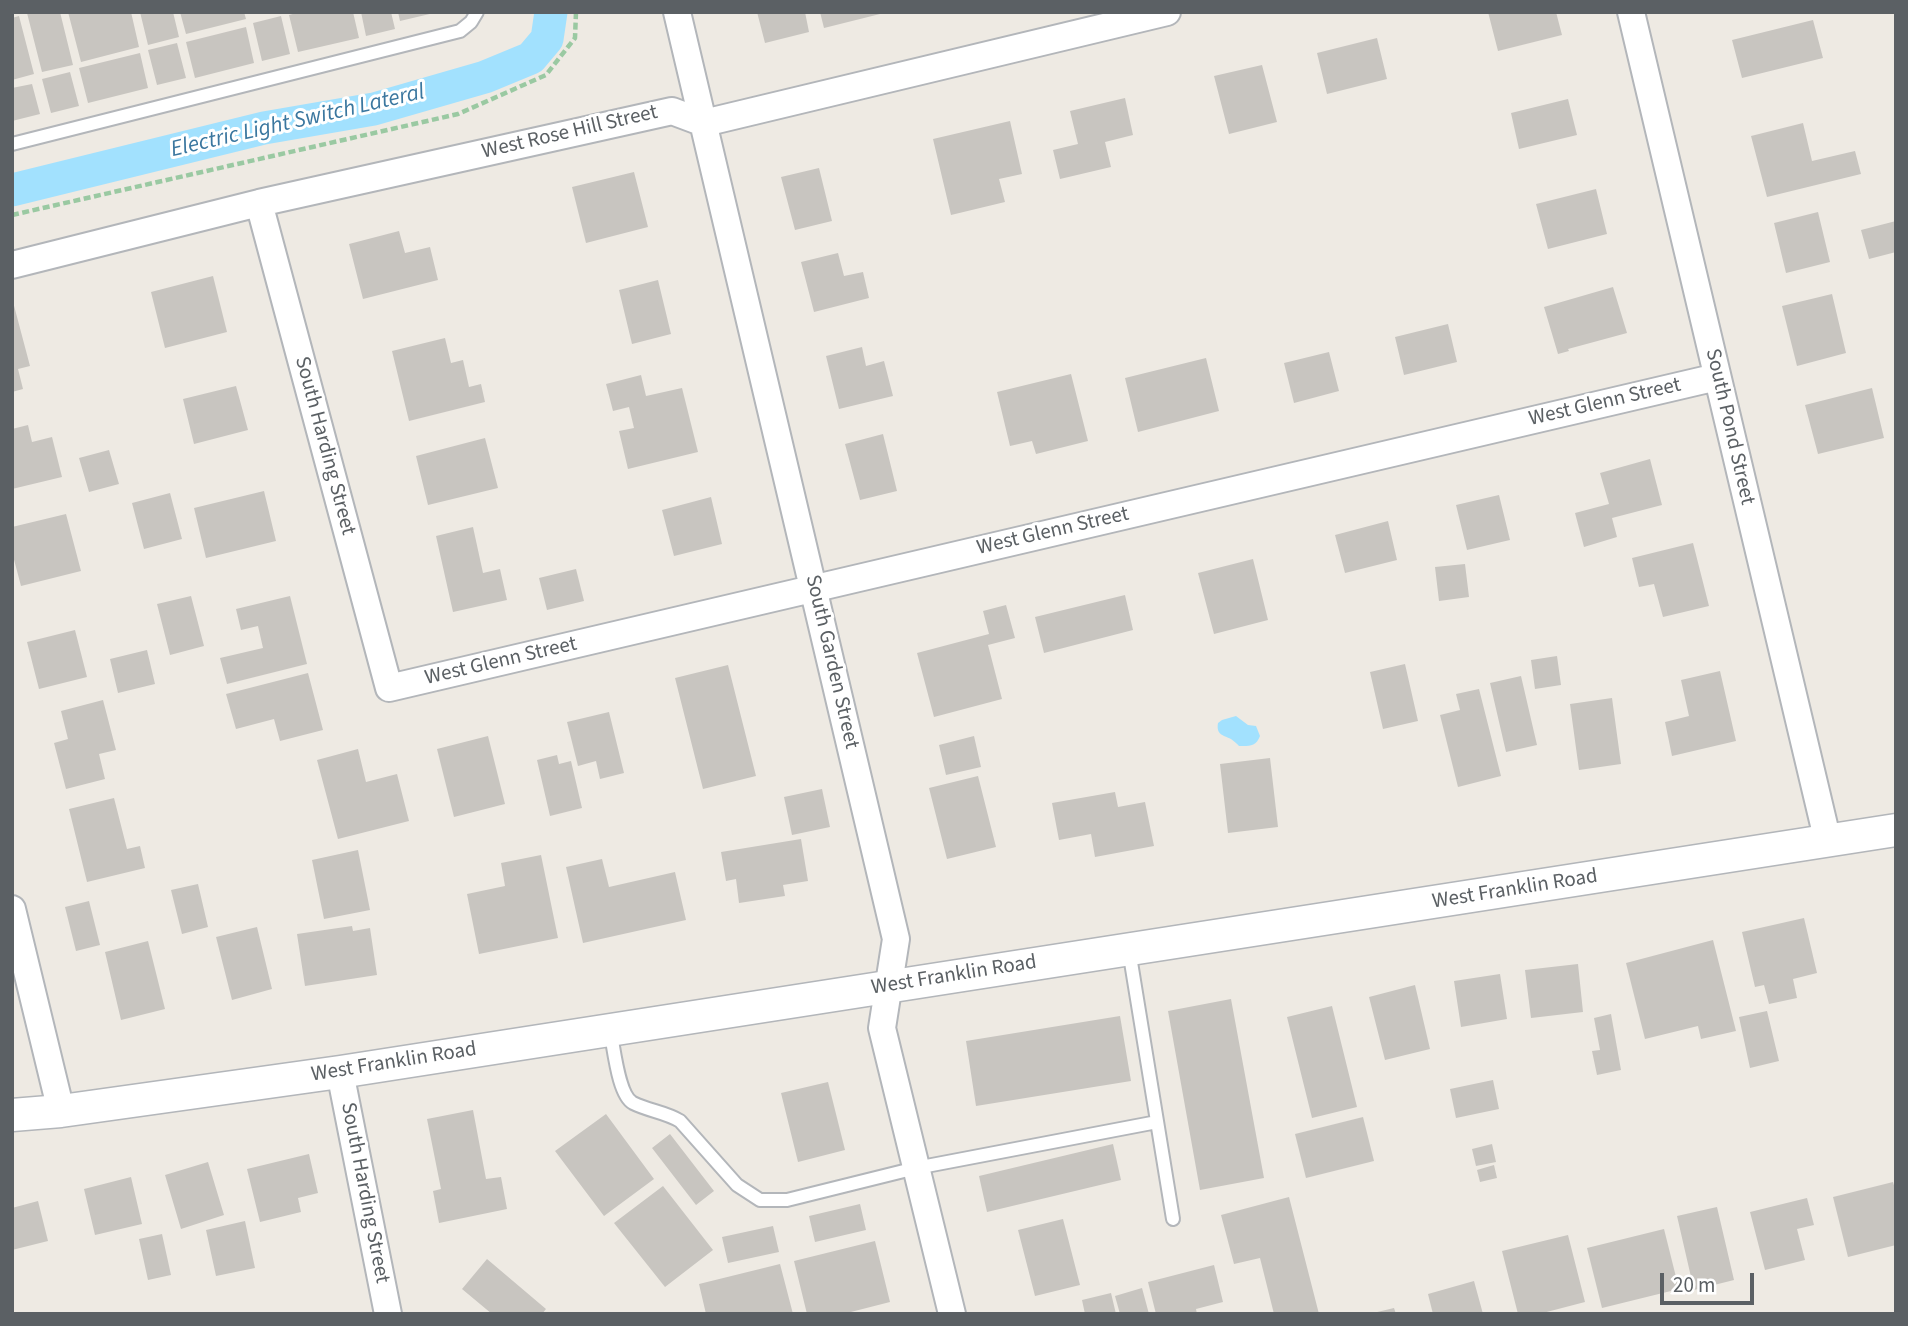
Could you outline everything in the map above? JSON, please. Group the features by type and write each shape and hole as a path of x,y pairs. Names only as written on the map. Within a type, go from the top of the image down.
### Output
{"street":[{"name":"South Garden Street","path":"677,12 895,939 882,1028 952,1314"},
{"name":"South Pond Street","path":"1631,12 1828,842"},
{"path":"704,123 1160,13"},
{"name":"West Rose Hill Street","path":"12,265 259,203 672,111 704,123"},
{"name":"South Harding Street","path":"259,203 389,688"},
{"name":"West Glenn Street","path":"389,688 1717,377"},
{"name":"West Franklin Road","path":"12,1115 61,1111 340,1072 1896,830"},
{"path":"12,909 61,1111"},
{"name":"South Harding Street","path":"340,1072 388,1314"}],"lane":[{"path":"12,144 460,31 471,22 477,12"},
{"path":"1129,950 1173,1219"},
{"path":"610,1030 623,1092 629,1101 648,1110 668,1114 680,1121 737,1185 760,1200 788,1200 916,1168 1157,1122"}],"path":[{"path":"12,215 458,114 546,75 575,38 576,12"}],"water":[{"path":"1236,716 1248,725 1256,726 1260,736 1254,744 1239,746 1219,732 1218,723"}],"building":[{"path":"60,12 73,65 42,72 27,13"},
{"path":"68,12 131,12 139,47 81,62"},
{"path":"140,12 173,12 179,37 148,45"},
{"path":"180,12 244,12 246,19 186,34"},
{"path":"300,12 353,12 359,38 298,52 289,15"},
{"path":"361,12 391,12 395,29 366,36"},
{"path":"398,12 434,12 434,13 400,21"},
{"path":"757,12 805,12 809,32 765,43"},
{"path":"820,12 884,12 884,13 824,28"},
{"path":"1488,12 1556,12 1562,35 1498,51"},
{"path":"19,16 34,74 12,80 12,18"},
{"path":"281,16 290,54 262,61 253,23"},
{"path":"1813,20 1823,58 1742,78 1732,40"},
{"path":"246,27 254,63 195,78 186,42"},
{"path":"1377,38 1387,79 1327,94 1317,53"},
{"path":"177,43 186,78 157,85 148,50"},
{"path":"140,53 148,88 88,103 79,68"},
{"path":"1262,65 1277,122 1229,134 1214,76"},
{"path":"70,72 79,106 51,113 42,79"},
{"path":"32,84 40,114 12,121 12,88"},
{"path":"1125,98 1133,135 1105,142 1111,167 1060,179 1053,150 1078,144 1070,111"},
{"path":"1568,99 1577,135 1519,149 1511,113"},
{"path":"1010,121 1022,174 999,179 1005,202 951,215 933,139"},
{"path":"1803,123 1812,161 1855,151 1861,174 1767,197 1751,136"},
{"path":"819,168 832,221 795,230 781,177"},
{"path":"634,172 648,227 586,243 572,187"},
{"path":"1596,189 1607,234 1548,249 1536,204"},
{"path":"1818,212 1830,262 1786,273 1774,223"},
{"path":"1896,221 1896,252 1869,259 1861,230"},
{"path":"399,231 405,253 430,247 438,280 363,299 349,244"},
{"path":"838,253 844,276 863,272 869,298 814,312 801,262"},
{"path":"213,276 227,332 165,348 151,292"},
{"path":"658,280 671,334 632,344 619,290"},
{"path":"1613,287 1627,333 1558,354 1544,307"},
{"path":"1832,294 1846,353 1797,366 1782,306"},
{"path":"12,298 30,366 18,369 23,389 12,392"},
{"path":"1448,324 1457,362 1404,375 1395,337"},
{"path":"445,338 451,363 463,360 469,387 481,384 485,402 409,421 392,351"},
{"path":"862,347 866,366 884,361 893,396 839,409 826,356"},
{"path":"1329,352 1339,391 1294,403 1284,363"},
{"path":"1206,358 1219,411 1138,432 1125,378"},
{"path":"1071,374 1088,441 1036,454 1032,441 1010,446 997,392"},
{"path":"641,375 646,396 682,388 698,452 628,469 619,431 634,428 629,407 613,411 606,384"},
{"path":"236,386 248,430 194,444 183,399"},
{"path":"1872,388 1884,438 1818,454 1805,405"},
{"path":"28,425 32,442 52,437 62,477 12,489 12,429"},
{"path":"883,434 897,491 860,500 845,444"},
{"path":"485,438 498,488 428,505 416,456"},
{"path":"109,450 119,484 89,492 79,458"},
{"path":"1650,459 1662,505 1612,518 1617,537 1584,547 1575,513 1609,504 1600,473"},
{"path":"264,491 276,541 206,558 194,508"},
{"path":"170,493 182,539 144,549 132,503"},
{"path":"1499,495 1510,540 1467,550 1456,505"},
{"path":"711,497 722,544 674,556 662,510"},
{"path":"66,514 81,571 21,586 12,552 12,527"},
{"path":"1388,521 1397,560 1345,573 1335,535"},
{"path":"473,527 483,573 500,569 507,600 453,612 436,536"},
{"path":"1693,543 1709,606 1663,617 1654,584 1639,587 1632,558"},
{"path":"1253,559 1268,620 1214,634 1198,573"},
{"path":"1465,564 1469,597 1439,601 1435,567"},
{"path":"576,569 584,601 547,610 539,578"},
{"path":"1125,595 1133,630 1044,653 1035,617"},
{"path":"191,596 204,646 170,655 157,604"},
{"path":"290,596 307,664 227,684 220,658 263,648 258,626 241,630 236,609"},
{"path":"1006,605 1015,638 988,645 1002,699 934,717 917,653 989,634 983,611"},
{"path":"75,630 87,677 39,689 27,642"},
{"path":"147,650 155,684 118,693 110,659"},
{"path":"1557,656 1561,685 1535,689 1531,660"},
{"path":"1405,664 1418,721 1383,729 1370,672"},
{"path":"728,665 756,776 703,789 675,678"},
{"path":"1720,671 1736,741 1672,756 1665,722 1689,716 1681,680"},
{"path":"308,673 323,730 280,741 274,719 236,729 226,694"},
{"path":"1521,676 1537,745 1506,752 1490,683"},
{"path":"1479,689 1501,776 1458,787 1440,715 1460,710 1456,694"},
{"path":"1612,698 1621,764 1579,770 1570,704"},
{"path":"103,700 116,750 99,754 105,779 66,789 54,743 68,739 61,711"},
{"path":"609,712 624,773 600,779 596,761 578,766 567,722"},
{"path":"488,736 505,804 454,817 437,749"},
{"path":"974,736 981,767 946,775 939,745"},
{"path":"358,749 366,782 397,774 409,821 338,839 317,760"},
{"path":"557,755 559,764 571,761 582,808 550,816 537,760"},
{"path":"1270,758 1278,827 1228,833 1220,764"},
{"path":"978,776 996,847 947,859 929,788"},
{"path":"822,789 830,827 792,835 784,797"},
{"path":"1115,792 1118,807 1145,802 1154,846 1095,857 1091,834 1059,840 1052,803"},
{"path":"114,798 127,849 140,846 145,868 87,882 69,809"},
{"path":"801,839 808,881 783,885 785,896 739,903 736,879 726,881 721,852"},
{"path":"358,850 370,910 324,919 312,860"},
{"path":"541,855 558,938 479,954 467,894 505,886 501,863"},
{"path":"602,859 609,887 675,872 686,920 583,943 566,867"},
{"path":"198,884 208,927 182,934 171,890"},
{"path":"89,901 100,945 76,951 65,907"},
{"path":"1804,918 1817,973 1793,979 1797,998 1769,1004 1764,985 1755,987 1742,932"},
{"path":"352,926 353,931 370,928 377,975 305,986 297,934"},
{"path":"257,927 272,989 232,1000 216,937"},
{"path":"1713,940 1736,1031 1701,1039 1698,1026 1645,1039 1626,963"},
{"path":"148,941 165,1009 121,1020 105,952"},
{"path":"1578,964 1583,1012 1531,1018 1525,970"},
{"path":"1500,974 1507,1019 1461,1027 1454,981"},
{"path":"1415,985 1430,1049 1385,1060 1369,997"},
{"path":"1231,999 1264,1178 1200,1190 1168,1011"},
{"path":"1332,1006 1357,1107 1312,1118 1287,1017"},
{"path":"1767,1011 1779,1061 1750,1068 1739,1017"},
{"path":"1611,1014 1621,1070 1597,1075 1592,1051 1600,1050 1594,1018"},
{"path":"1120,1016 1131,1081 976,1106 966,1041"},
{"path":"1493,1080 1499,1109 1456,1118 1450,1089"},
{"path":"828,1082 845,1150 798,1162 781,1093"},
{"path":"473,1110 486,1179 501,1177 507,1209 439,1223 433,1191 441,1189 427,1119"},
{"path":"606,1114 654,1179 604,1216 555,1151"},
{"path":"1363,1117 1374,1161 1306,1178 1295,1134"},
{"path":"670,1134 714,1191 696,1205 652,1148"},
{"path":"1113,1144 1121,1180 987,1212 979,1176"},
{"path":"1492,1144 1496,1162 1476,1166 1472,1149"},
{"path":"309,1154 318,1193 298,1198 301,1212 260,1222 247,1169"},
{"path":"208,1162 224,1215 181,1229 165,1175"},
{"path":"1494,1165 1497,1178 1480,1182 1477,1170"},
{"path":"131,1177 142,1224 95,1235 84,1189"},
{"path":"1893,1182 1896,1192 1896,1245 1848,1257 1833,1197"},
{"path":"663,1186 713,1250 665,1287 614,1223"},
{"path":"1289,1197 1319,1314 1274,1314 1260,1258 1234,1264 1221,1215"},
{"path":"1807,1198 1814,1225 1797,1229 1805,1260 1765,1270 1750,1212"},
{"path":"38,1201 48,1241 12,1250 12,1208"},
{"path":"860,1204 866,1230 815,1242 809,1216"},
{"path":"1717,1207 1734,1280 1694,1290 1677,1216"},
{"path":"1063,1219 1080,1285 1035,1296 1018,1230"},
{"path":"245,1221 255,1268 216,1276 206,1230"},
{"path":"773,1226 779,1252 728,1263 722,1237"},
{"path":"1664,1229 1679,1289 1602,1308 1587,1248"},
{"path":"162,1234 171,1275 148,1280 139,1239"},
{"path":"1568,1235 1585,1302 1539,1314 1518,1314 1502,1251"},
{"path":"875,1241 890,1302 843,1314 807,1314 794,1261"},
{"path":"487,1259 546,1309 542,1314 492,1314 462,1289"},
{"path":"780,1264 793,1314 706,1314 699,1284"},
{"path":"1214,1265 1223,1302 1196,1309 1197,1314 1156,1314 1148,1282"},
{"path":"1474,1281 1483,1314 1433,1314 1428,1294"},
{"path":"1142,1288 1149,1314 1120,1314 1115,1296"},
{"path":"1111,1293 1116,1314 1085,1314 1082,1300"},
{"path":"1394,1308 1396,1314 1373,1313"}],"waterway":[{"name":"Electric Light Switch Lateral","path":"12,190 264,128 374,109 485,77 531,58 547,39 551,12"}]}
